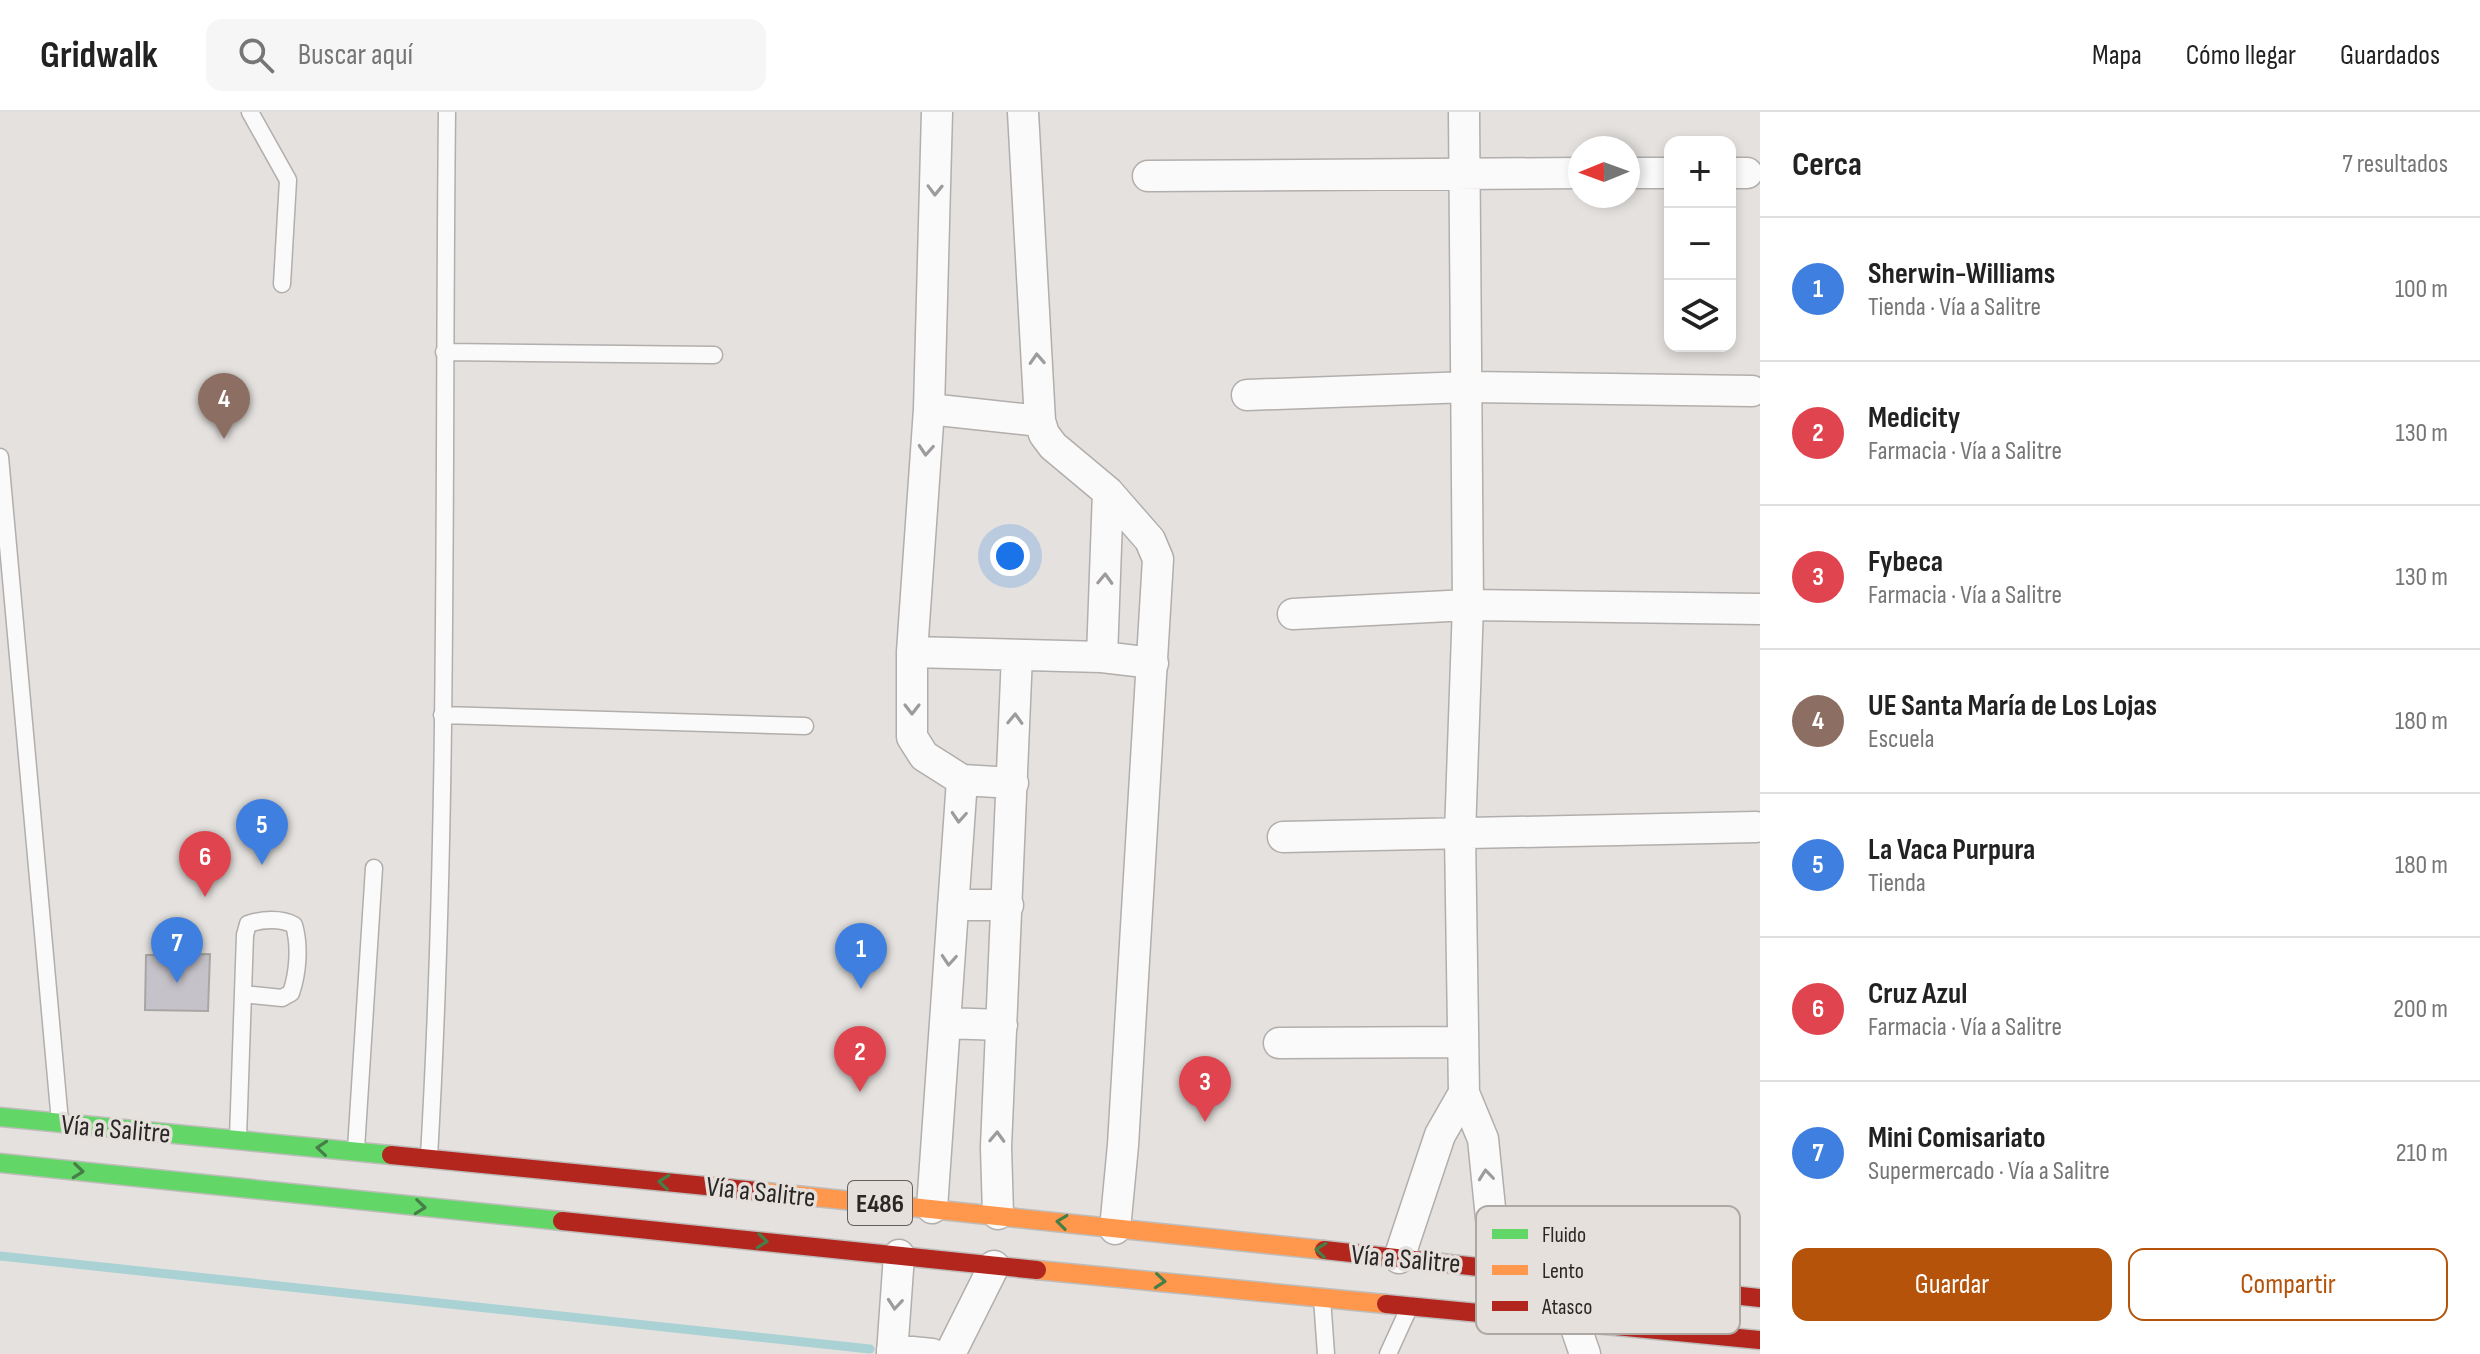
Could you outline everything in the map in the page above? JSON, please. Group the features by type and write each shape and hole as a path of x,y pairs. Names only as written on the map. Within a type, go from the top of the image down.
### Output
{"main road":[{"name":"Vía a Salitre","path":"0,1117 998,1214 1115,1229 1476,1265"},
{"name":"Vía a Salitre","path":"0,1163 1476,1312"},
{"name":"Vía a Salitre","path":"1740,1296 1760,1298"},
{"name":"Vía a Salitre","path":"1645,1334 1704,1344 1760,1340"}],"street":[{"path":"937,112 929,409 912,652 912,737 924,756 962,780 1013,783"},
{"path":"1023,112 1040,421 1044,434 1053,446 1108,492 1150,540 1158,559 1123,1145 1115,1229"},
{"path":"1464,112 1468,387 1468,605 1460,834 1464,1093 1483,1139 1490,1206"},
{"path":"1148,176 1568,173"},
{"path":"1640,173 1664,173"},
{"path":"1247,395 1468,387 1752,391"},
{"path":"929,409 1040,421"},
{"path":"1102,657 1108,492"},
{"path":"1293,614 1468,605 1760,609"},
{"path":"912,652 1102,657 1153,663"},
{"path":"998,1214 996,1147 1017,655"},
{"path":"932,1208 962,780"},
{"path":"1283,837 1756,827"},
{"path":"953,905 1008,905"},
{"path":"945,1023 1002,1025"},
{"path":"1279,1043 1463,1042"},
{"path":"1399,1258 1440,1135 1464,1093"},
{"path":"899,1255 892,1352 932,1354"},
{"path":"950,1354 994,1266"},
{"path":"1578,1334 1585,1354"}],"lane":[{"path":"250,112 288,180 282,284"},
{"path":"429,1158 434,1073 442,715 447,112"},
{"path":"444,352 714,355"},
{"path":"0,457 60,1123"},
{"path":"442,715 805,726"},
{"path":"356,1151 374,868"},
{"path":"238,1140 245,935 248,924 258,921 285,920 294,925 298,939 291,993 282,998 243,994"},
{"path":"1322,1296 1326,1354"},
{"path":"1388,1354 1410,1306"}],"building":[{"path":"210,954 208,1011 145,1010 146,955"}],"waterway":[{"path":"0,1256 870,1349"}],"traffic: fast":[{"path":"0,1117 391,1155"},
{"path":"0,1163 562,1221"}],"traffic: slow":[{"path":"757,1191 1324,1250"},
{"path":"1037,1270 1386,1304"}],"traffic: jam":[{"path":"391,1155 757,1191"},
{"path":"562,1221 1037,1270"},
{"path":"1324,1250 1476,1267"},
{"path":"1740,1296 1760,1298"},
{"path":"1386,1304 1476,1313"},
{"path":"1698,1334 1760,1340"}],"place":[{"name":"UE Santa María de Los Lojas","path":"224,439"},
{"name":"La Vaca Purpura","path":"262,865"},
{"name":"Cruz Azul","path":"205,897"},
{"name":"Mini Comisariato","path":"177,983"},
{"name":"Sherwin-Williams","path":"861,989"},
{"name":"Medicity","path":"860,1092"},
{"name":"Fybeca","path":"1205,1122"}]}
